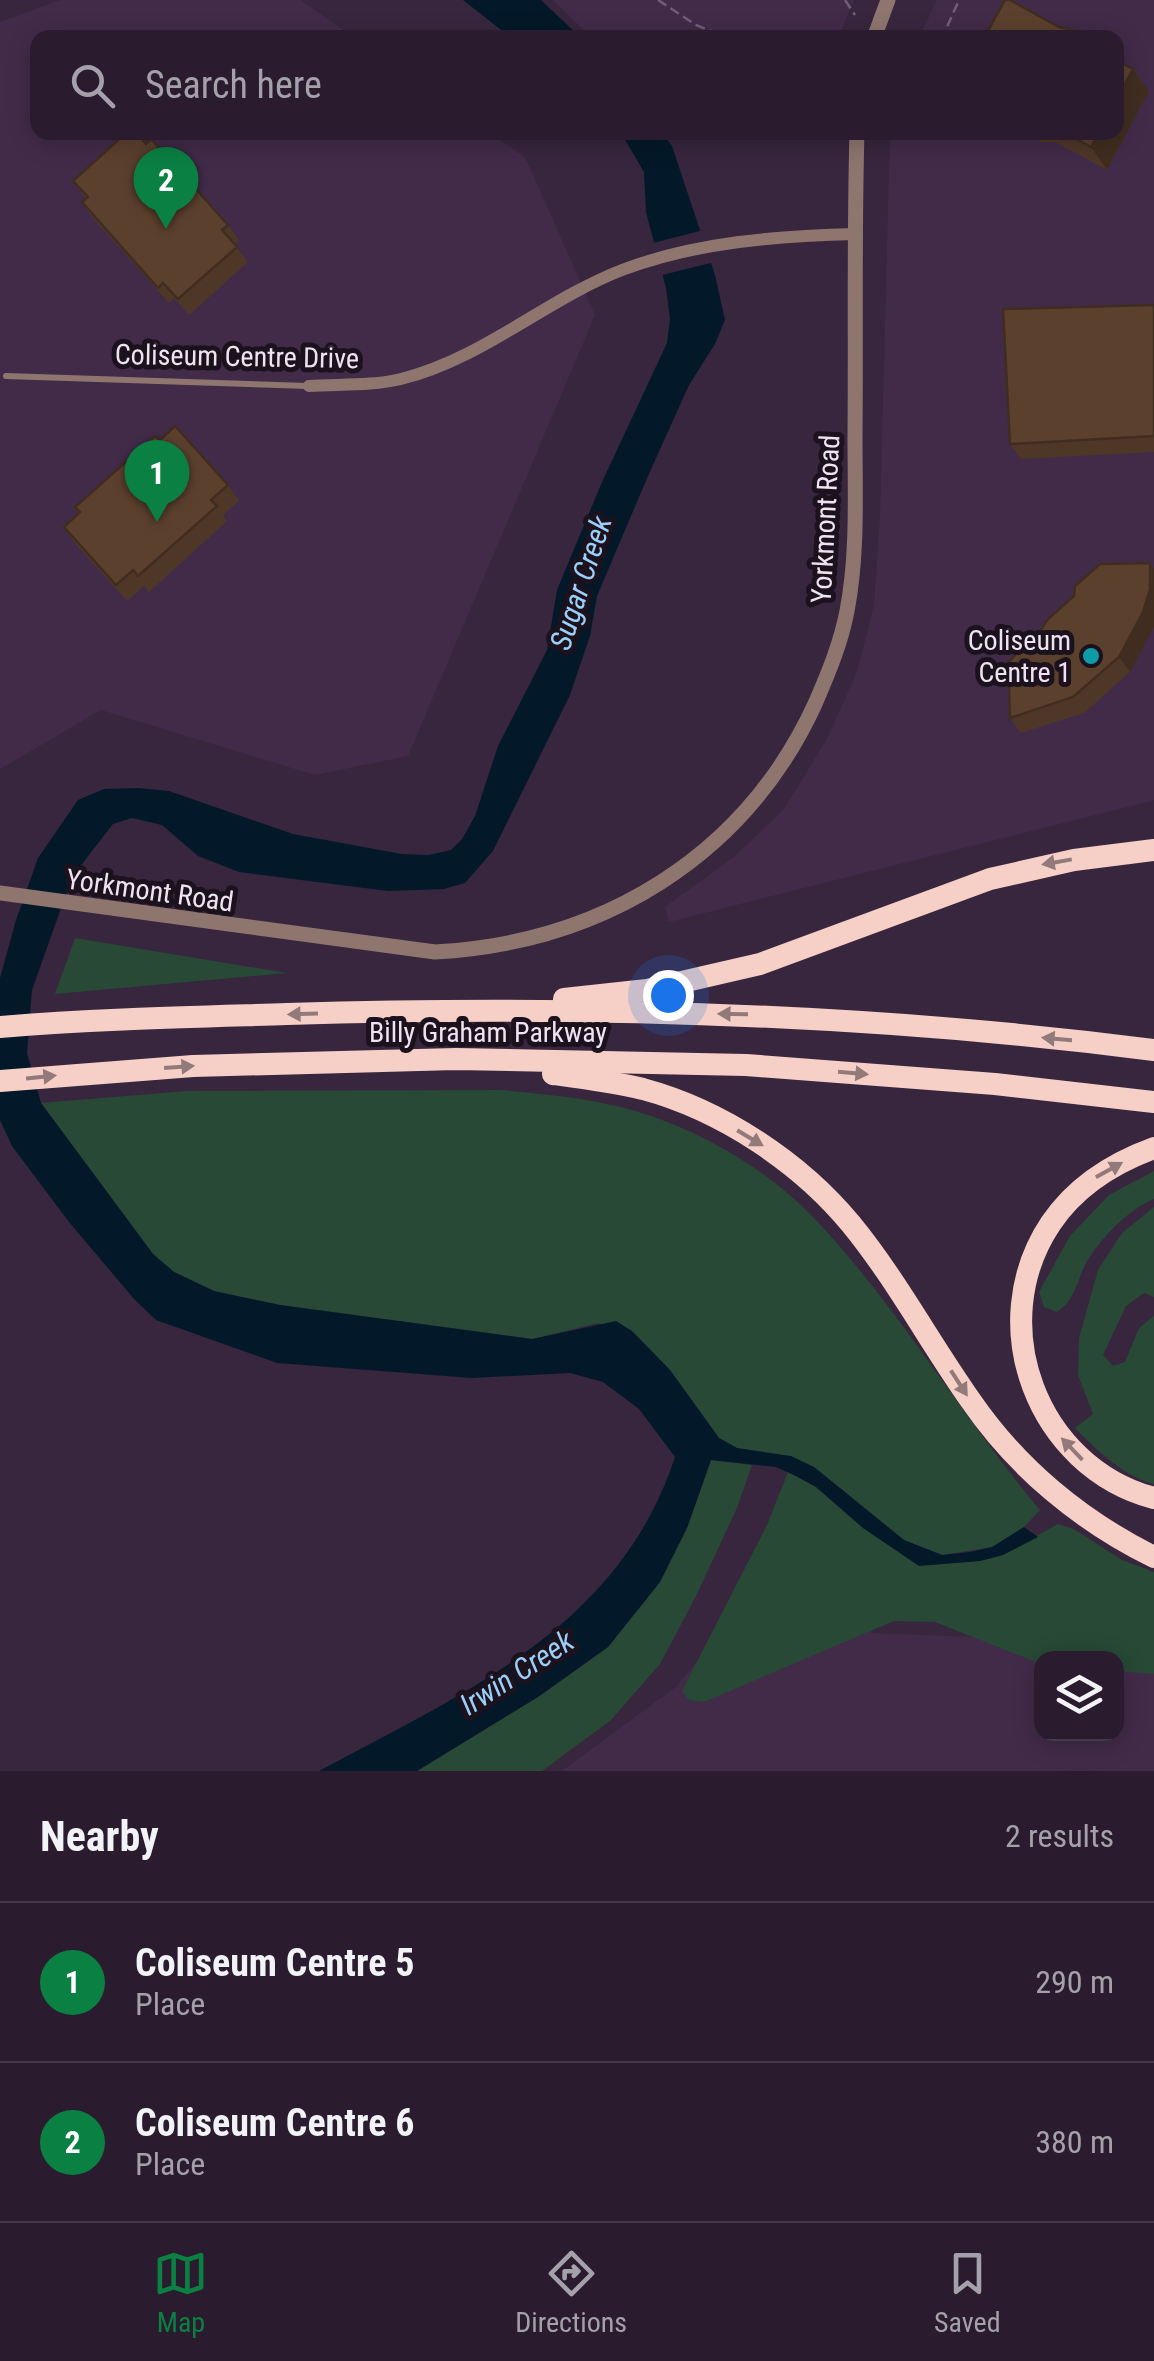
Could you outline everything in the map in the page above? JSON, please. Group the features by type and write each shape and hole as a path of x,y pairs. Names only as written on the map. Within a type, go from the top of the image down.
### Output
{"highway":[{"path":"459,1009 666,986 760,964 990,878 1074,860 1154,850"},
{"name":"Billy Graham Parkway","path":"0,1027 73,1021 459,1009 749,1014 1154,1050"},
{"path":"456,1060 646,1090 732,1127 769,1150 850,1223 972,1403 1016,1457 1088,1518 1154,1556"},
{"name":"Billy Graham Parkway","path":"0,1082 192,1066 456,1060 746,1065 1014,1086 1154,1102"},
{"path":"1154,1148 1093,1178 1053,1219 1028,1271 1020,1323 1025,1366 1034,1394 1055,1431 1089,1466 1154,1498"}],"street":[{"path":"878,30 890,3"},
{"name":"Yorkmont Road","path":"0,894 435,952 482,950 540,938 585,922 642,895 694,860 733,825 772,780 805,726 826,678 847,610 854,518 857,140"},
{"name":"Coliseum Centre Drive","path":"309,386 387,382 436,368 586,286 678,254 745,240 856,234"}],"lane":[{"name":"Coliseum Centre Drive","path":"6,376 309,386"}],"path":[{"path":"658,0 708,30"},
{"path":"845,0 855,15"},
{"path":"949,30 947,27 959,0"}],"shaded area":[{"path":"60,0 300,0 344,30 30,30 30,140 500,140 525,157 595,315 408,756 315,775 101,710 0,769 0,22"},
{"path":"553,0 854,0 841,30 584,30"},
{"path":"937,0 1154,0 1154,800 669,922 665,907 734,857 784,809 828,737 857,672 874,605 880,518 890,140 1124,140 1124,30 922,30"},
{"path":"802,1575 872,1633 1154,1644 1154,1771 562,1771 676,1687 722,1630"}],"green space":[{"path":"75,938 287,973 55,994"},
{"path":"501,1090 596,1102 651,1116 716,1145 776,1184 811,1215 872,1285 1040,1510 1024,1527 993,1547 942,1555 904,1540 814,1467 737,1448 719,1438 670,1370 632,1331 598,1323 533,1339 280,1305 214,1291 174,1272 153,1254 41,1103 187,1091"},
{"path":"1154,1171 1154,1199 1134,1210 1106,1236 1063,1307 1057,1312 1044,1307 1039,1292 1070,1236 1109,1195"},
{"path":"1154,1207 1154,1297 1144,1293 1126,1306 1103,1355 1113,1366 1125,1362 1139,1328 1154,1316 1154,1484 1121,1469 1075,1428 1093,1414 1078,1375 1079,1338 1098,1270 1122,1233"},
{"path":"711,1460 752,1465 737,1508 660,1664 611,1720 542,1771 417,1771 538,1697 608,1647 660,1582 687,1528"},
{"path":"788,1472 816,1487 863,1528 919,1565 980,1561 1003,1555 1058,1524 1074,1529 1122,1560 1154,1572 1154,1674 1124,1672 1124,1651 1034,1651 1034,1661 935,1622 894,1621 704,1702 689,1700 682,1691 767,1525"}],"water":[{"path":"463,0 541,0 573,30 501,30"},
{"path":"625,140 667,140 715,275 725,320 689,385 597,596 590,636 570,695 493,851 465,883 444,889 388,891 239,872 198,856 162,825 132,818 113,824 72,877 32,990 27,1053 41,1103 153,1254 174,1272 214,1291 280,1305 532,1339 616,1321 632,1331 670,1370 719,1438 737,1448 791,1456 814,1467 904,1540 942,1555 992,1547 1024,1527 1038,1537 1003,1555 980,1561 919,1566 796,1476 776,1467 711,1460 687,1528 660,1582 608,1647 538,1697 417,1771 319,1771 481,1682 576,1611 616,1567 650,1516 675,1457 639,1409 603,1382 570,1373 472,1378 277,1363 156,1320 69,1222 12,1146 0,1120 0,978 38,858 78,800 104,789 169,791 293,834 402,854 428,855 451,850 462,839 475,816 498,746 547,650 557,590 667,343 670,319 666,288 646,212 644,172"}],"pier":[{"path":"704,230 715,262 658,276 649,244"}],"building":[{"path":"1005,0 1010,0 1059,27 1073,30 988,30"},
{"path":"1124,64 1133,69 1124,85"},
{"path":"118,140 143,140 146,144 152,140 228,225 222,230 237,247 178,299 163,283 158,288 82,202 88,197 73,181"},
{"path":"1154,305 1154,436 1010,444 1003,309"},
{"path":"175,426 228,485 211,500 217,506 138,576 133,570 116,585 64,527 80,512 75,507 155,436 160,440"},
{"name":"Coliseum Centre 1","path":"1150,563 1150,589 1143,612 1119,657 1073,697 1010,718 1008,663 1074,596 1075,586 1100,564"}],"place":[{"name":"Coliseum Centre 6","path":"166,229"},
{"name":"Coliseum Centre 5","path":"157,522"},
{"name":"Coliseum Centre 1","path":"1091,656"}],"water label":[{"name":"Sugar Creek","path":"581,583"},
{"name":"Irwin Creek","path":"517,1673"}]}
